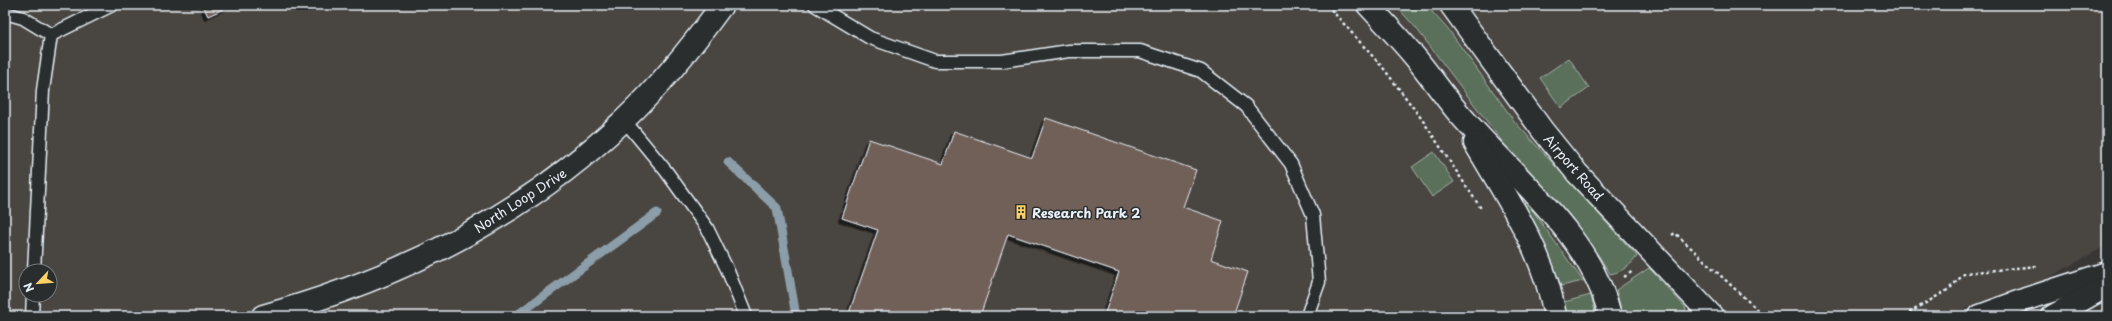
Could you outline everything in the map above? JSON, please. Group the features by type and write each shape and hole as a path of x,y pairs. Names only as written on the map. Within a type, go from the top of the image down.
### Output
{"main road":[{"name":"North Loop Drive","path":"263,316 365,284 435,252 500,216 568,168 624,120 664,78 722,5"},
{"path":"1368,5 1415,56 1456,109 1529,187 1576,244 1592,266 1601,285 1610,316"},
{"name":"Airport Road","path":"1451,5 1543,131 1577,173 1712,316"},
{"path":"1456,109 1529,238 1545,273 1555,316"},
{"path":"1980,316 2026,299 2107,273"},
{"path":"2053,316 2107,286"}],"lane":[{"path":"51,36 112,5"},
{"path":"815,5 870,38 935,61 1002,61 1069,51 1140,50 1201,70 1246,106 1291,164 1312,214 1319,282 1307,316"},
{"path":"5,13 23,18 51,36"},
{"path":"34,263 43,90 51,36"},
{"path":"624,120 666,171 707,228 728,269 746,316"},
{"path":"32,316 33,303"}],"path":[{"path":"1327,5 1384,69 1421,118 1474,199"},
{"path":"1670,238 1675,233 1764,316"},
{"path":"1620,279 1636,269"},
{"path":"1904,316 1949,289 1965,273"}],"shaded area":[{"path":"5,5 2107,5 2107,245 2043,281 1945,316 5,316"}],"green space":[{"path":"1395,5 1426,5 1451,33 1515,122 1637,256 1629,266 1618,272 1610,274 1599,256 1514,157 1416,28"},
{"path":"1569,58 1589,88 1561,108 1540,78"},
{"path":"1434,152 1454,182 1432,197 1412,167"},
{"path":"1528,204 1583,281 1561,286 1546,247 1522,207"},
{"path":"1649,268 1686,308 1683,316 1623,316 1616,290"},
{"path":"1591,295 1596,316 1566,316 1564,302"}],"building":[{"path":"203,5 232,5 208,16"},
{"name":"Research Park 2","path":"1046,118 1196,170 1183,207 1223,221 1211,259 1248,272 1233,316 1104,316 1119,272 1008,234 980,316 848,316 878,230 842,218 869,139 943,164 954,131 1032,158"}],"waterway":[{"path":"728,162 777,208 796,316"},
{"path":"516,316 657,213"}],"place":[{"name":"Research Park 2","path":"1021,212"}]}
